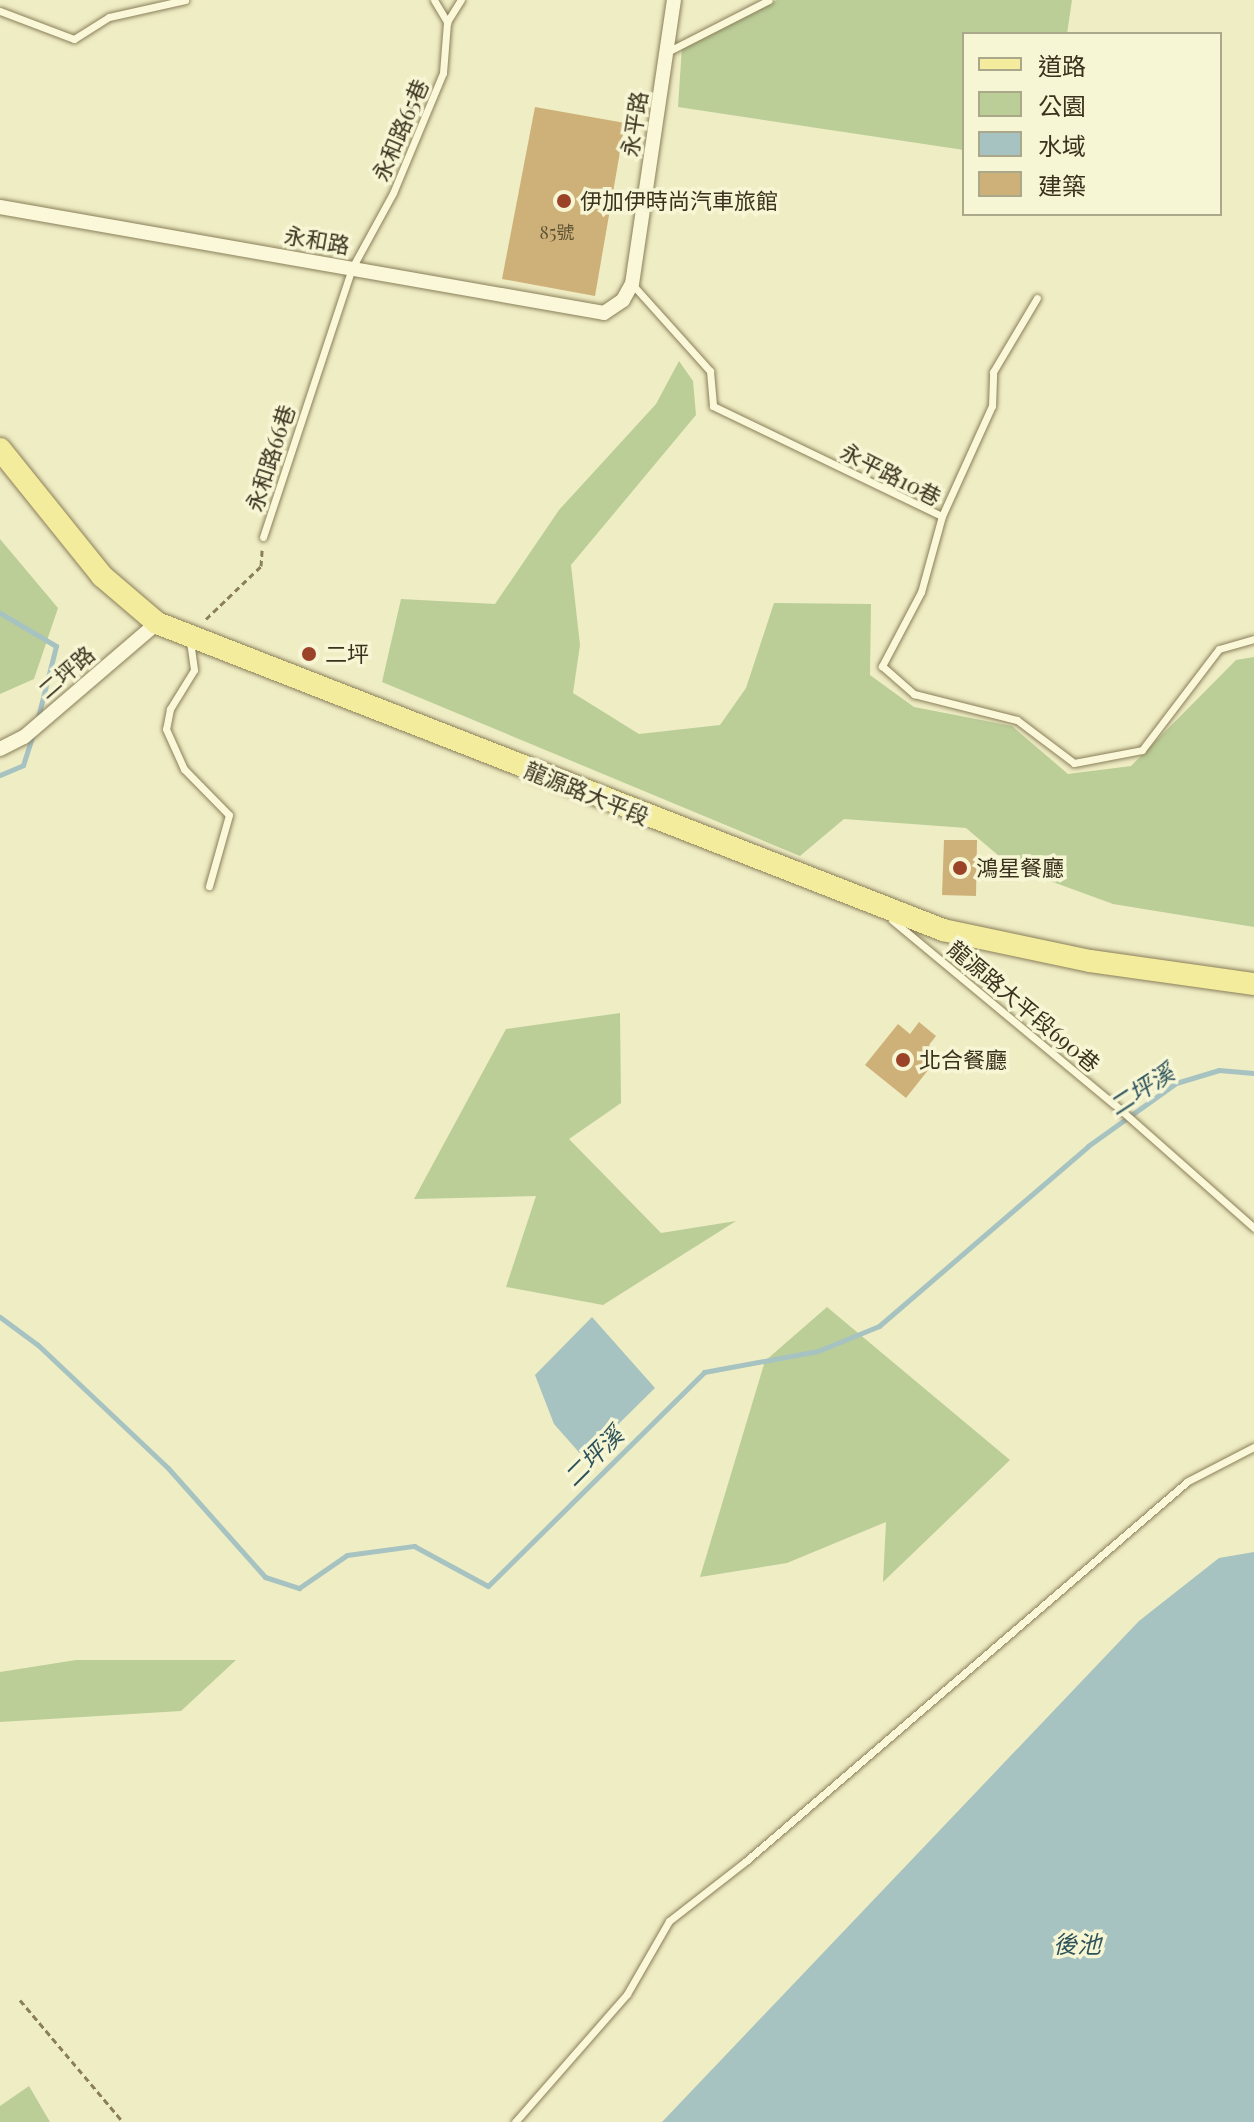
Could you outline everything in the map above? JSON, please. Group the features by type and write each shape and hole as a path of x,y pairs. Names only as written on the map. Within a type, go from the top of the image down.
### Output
{"main road":[{"name":"龍源路大平段","path":"0,449 102,576 157,623 878,908 943,930 1090,961 1254,984"}],"street":[{"name":"永平路","path":"623,300 632,284 674,0"},
{"name":"永和路","path":"0,207 604,313 623,300"},
{"name":"二坪路","path":"0,749 24,737 157,623"}],"lane":[{"path":"0,11 74,39 109,17 185,0"},
{"path":"434,0 447,22"},
{"name":"永和路65巷","path":"352,268 393,193 443,73 447,22 461,0"},
{"path":"667,52 769,0"},
{"name":"永和路66巷","path":"263,537 352,268"},
{"name":"永平路10巷","path":"632,284 710,371 713,406 942,516 921,592 882,666 914,694 1017,720 1074,763 1142,750 1219,649 1254,639"},
{"path":"942,516 992,406 993,372 1037,298"},
{"path":"189,635 194,670 170,709 166,729 184,769 229,815 209,886"},
{"name":"龍源路大平段690巷","path":"878,908 1114,1104 1254,1228"},
{"path":"515,2122 627,1994 669,1921 746,1861 1188,1481 1254,1447"}],"path":[{"name":"永和路66巷","path":"189,635 261,566 263,537"},
{"path":"20,2000 123,2122"}],"green space":[{"path":"777,0 1072,0 1067,32 962,32 962,150 678,107 682,46"},
{"path":"679,361 693,381 696,415 571,565 580,645 573,693 639,734 720,725 746,688 774,603 871,604 870,675 914,707 1012,726 1068,774 1131,766 1236,660 1254,657 1254,927 1113,904 1012,867 966,828 844,819 800,856 382,682 401,599 495,604 559,510 656,404"},
{"path":"0,539 58,608 34,679 0,694"},
{"path":"620,1013 621,1103 569,1139 661,1233 736,1221 603,1305 506,1287 536,1196 414,1199 506,1029"},
{"path":"827,1307 1010,1460 883,1582 886,1522 787,1563 700,1577 765,1361"},
{"path":"76,1660 236,1660 181,1711 0,1722 0,1672"},
{"path":"29,2086 50,2122 0,2122 0,2106"}],"water":[{"path":"592,1317 655,1388 584,1458 554,1424 535,1375"},
{"name":"後池","path":"1254,1552 1254,2122 662,2122 1139,1621 1219,1558"}],"building":[{"name":"伊加伊時尚汽車旅館","path":"535,107 625,123 595,296 502,279"},
{"name":"鴻星餐廳","path":"944,840 977,840 976,896 942,895"},
{"name":"北合餐廳","path":"919,1022 936,1036 929,1045 940,1055 906,1098 865,1065 898,1024 910,1034"}],"waterway":[{"name":"二坪溪","path":"0,613 56,646 37,721"},
{"name":"二坪溪","path":"0,775 23,765 33,735"},
{"name":"二坪溪","path":"0,1317 38,1345 168,1468 265,1577 299,1588 347,1555 414,1546 488,1586 704,1372 818,1351 879,1326 1088,1146 1176,1083 1219,1070 1254,1073"}],"place":[{"name":"伊加伊時尚汽車旅館","path":"564,201"},
{"name":"二坪","path":"309,654"},
{"name":"鴻星餐廳","path":"960,868"},
{"name":"北合餐廳","path":"903,1060"}]}
